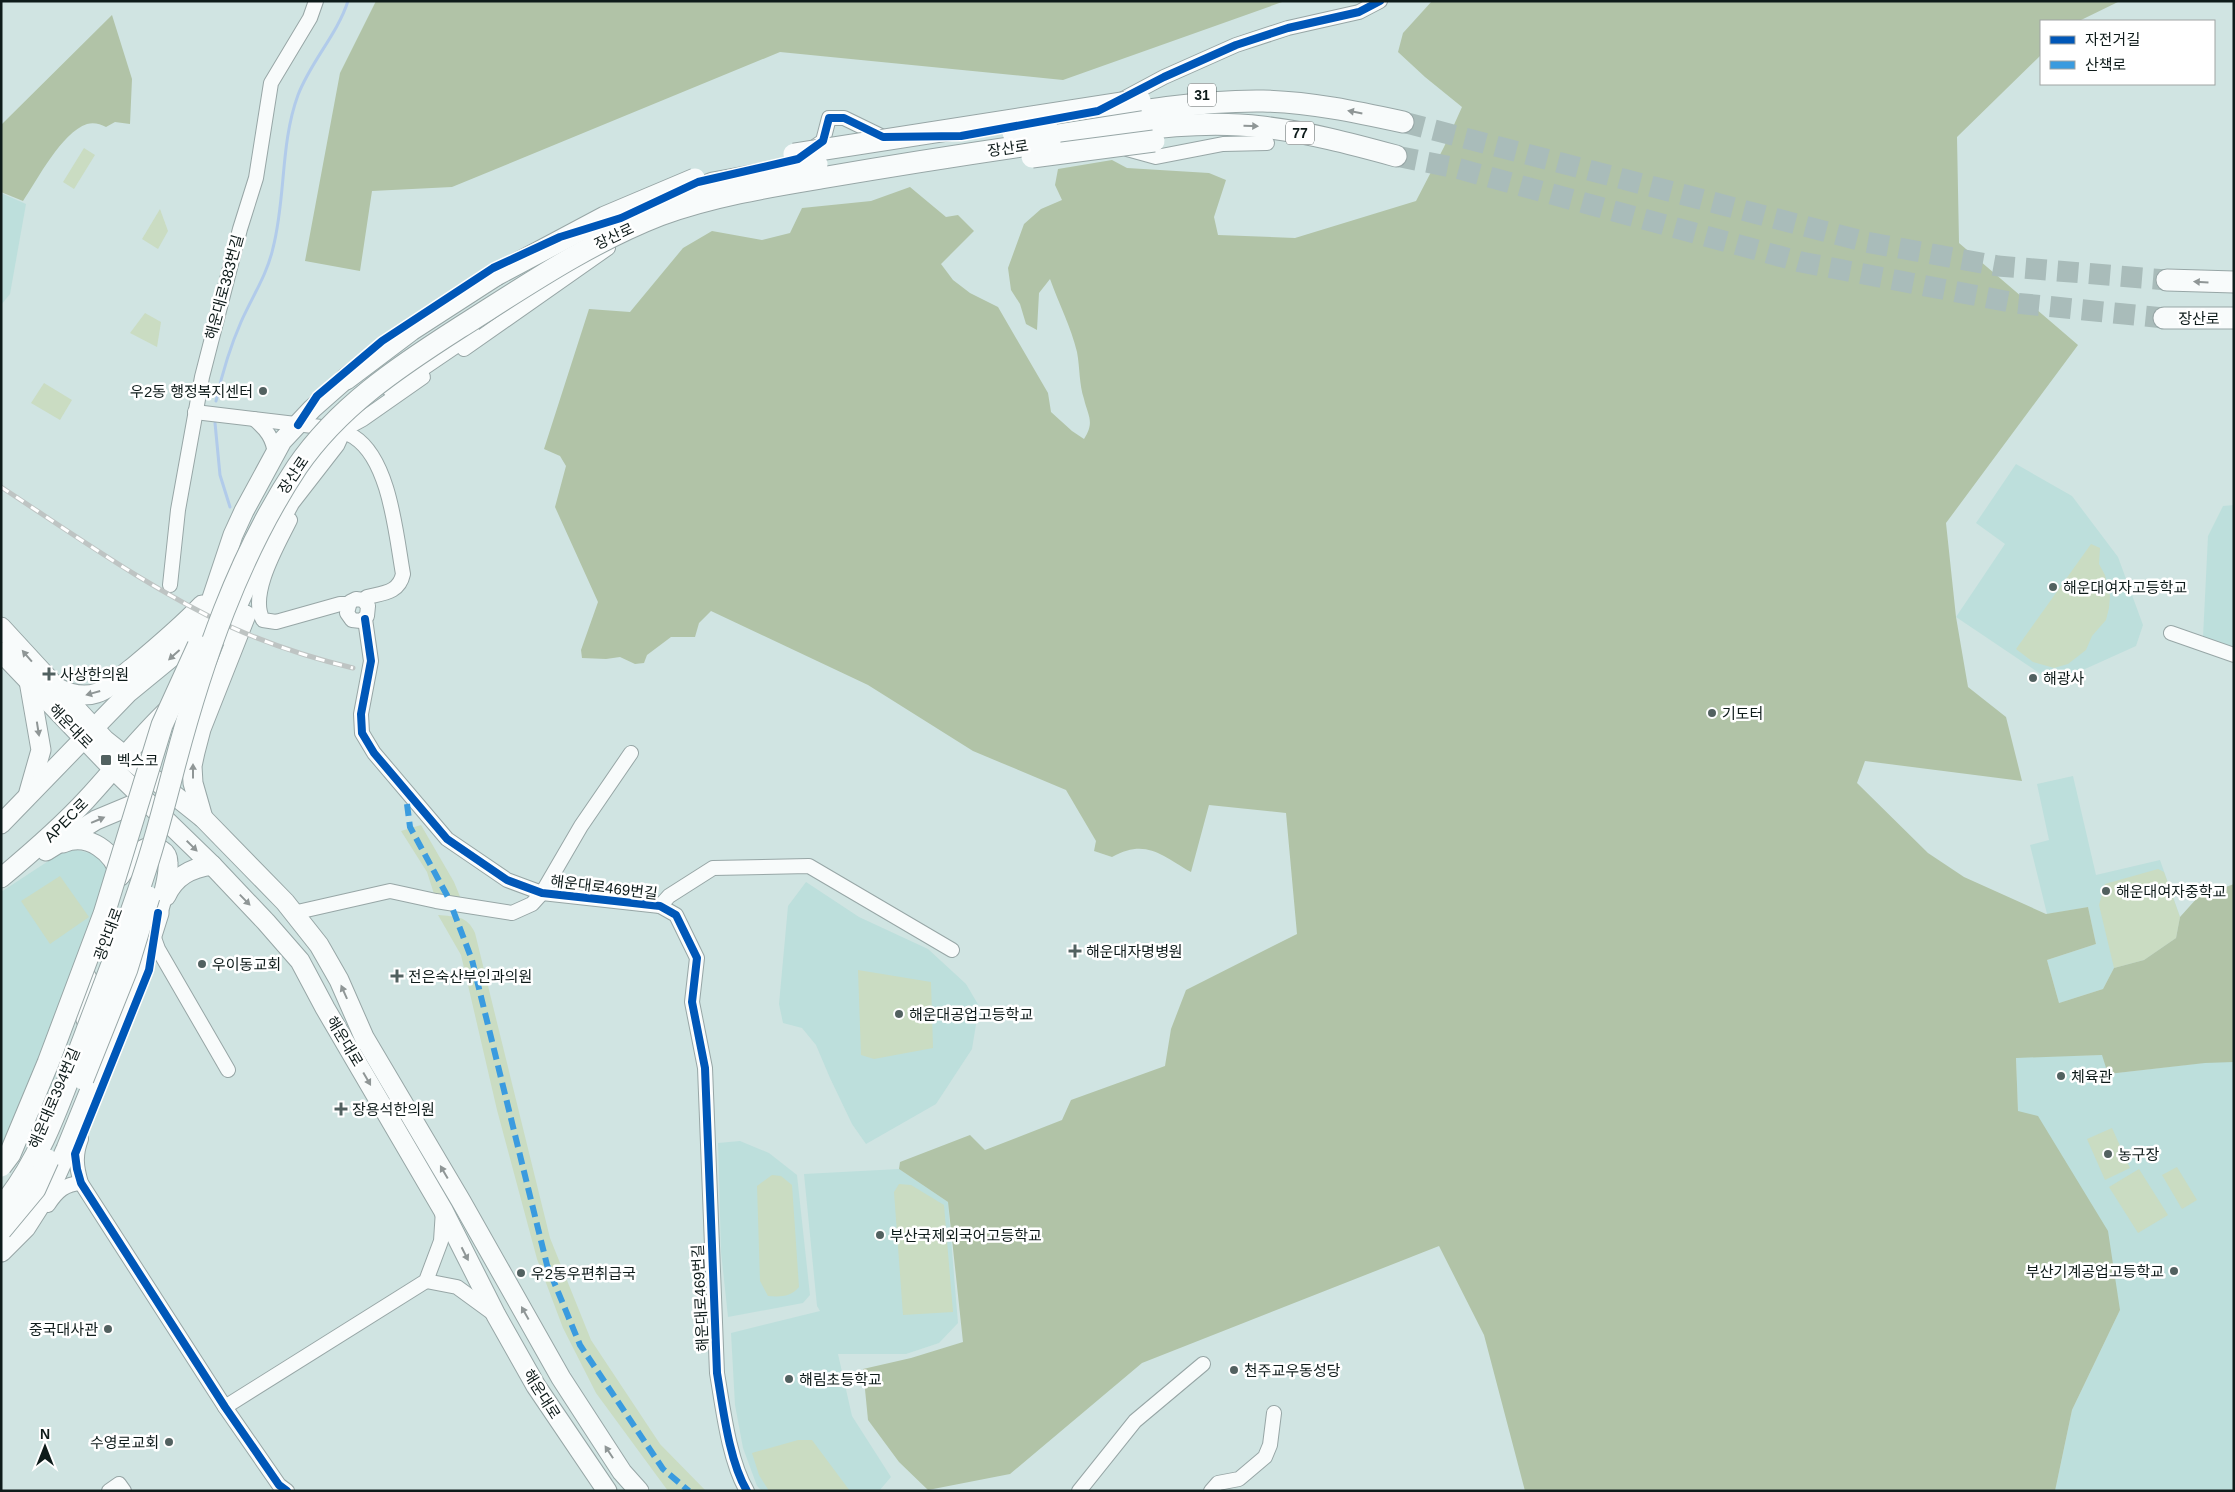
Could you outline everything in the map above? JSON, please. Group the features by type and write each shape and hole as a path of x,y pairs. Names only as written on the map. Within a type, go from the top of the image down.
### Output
{"highway":[{"name":"31","path":"346,379 411,330 496,275 605,217 698,178 769,158 1140,100 1202,95 1265,101"},
{"name":"장산로","path":"188,669 260,503 289,454 334,401 380,364 440,323 525,271 602,229 658,203 713,183 775,170 1167,107 1265,101 1332,108 1403,122"},
{"name":"장산로","path":"155,841 196,691 212,642 252,549 280,494 299,464 325,431 385,377 581,252 662,214 762,188 932,159 1158,127 1203,125 1261,127 1326,138 1396,156"},
{"path":"341,431 386,389 583,260 635,235 676,222 802,194 942,168 1154,141 1203,125"},
{"path":"2167,280 2234,282"},
{"name":"장산로","path":"2164,318 2234,318"},
{"path":"1,1166 10,1154 76,990 104,914 162,725 188,669"},
{"name":"광안대로","path":"1,1189 20,1162 73,1032 139,846 188,669"},
{"path":"1,1230 35,1189 100,1038 144,921 157,862 155,841"},
{"name":"광안대로","path":"1,1208 17,1189 39,1153 126,927 155,841"},
{"path":"1,1251 24,1227 48,1191 67,1149 140,967 158,913"},
{"path":"1,1179 14,1162 82,995"}],"main road":[{"name":"31","path":"89,734 128,693 178,652 196,630 209,607 233,535 274,454 282,441 346,379"},
{"path":"203,818 193,783 194,759 202,729 250,606 255,584 270,541 290,502 334,444 341,431"},
{"name":"APEC로","path":"1,878 43,842 86,800 147,729 190,688 204,670 222,640 256,565 270,541"},
{"path":"53,686 67,693 81,696 98,693 111,685 180,628 202,605 219,580"},
{"name":"해운대로","path":"1,627 53,686 89,734"},
{"name":"해운대로","path":"1,652 29,681 89,734 124,756 203,818 293,913 319,945 339,980 364,1037 461,1201 561,1378 622,1472 639,1491"},
{"path":"124,756 185,712 203,694 231,653"},
{"path":"27,799 33,784 41,750 29,681"},
{"path":"1,824 89,734"},
{"name":"해운대로","path":"124,756 144,800 212,865 300,961 325,1008 443,1210 496,1315 536,1386 607,1491"},
{"path":"86,1020 82,995 144,800"},
{"name":"APEC로","path":"1,878 96,820 144,800"},
{"path":"52,847 76,839 92,844 110,855 116,863 120,876"},
{"path":"120,876 135,856 145,849 153,847 160,849 166,854 168,863 166,881 158,913"},
{"path":"158,913 169,889 180,876 194,868 212,865"},
{"name":"해운대로394번길","path":"1,1198 14,1183 42,1135 86,1020 114,938 116,924 109,923 102,930"}],"street":[{"name":"해운대로383번길","path":"170,586 178,510 195,412 211,336 256,178 271,83 310,18 316,1"},
{"path":"298,425 317,396 382,341 493,268 560,237 622,218 698,182 798,159 823,141 829,118 844,118 883,137 961,136 1098,111 1164,77 1236,45 1288,28 1359,12 1380,1"},
{"path":"961,136 965,160"},
{"path":"341,431 363,419 629,232 707,208 872,175 965,160 1108,143 1156,157 1223,144 1267,142"},
{"path":"622,218 629,232"},
{"path":"195,412 341,431 355,438 373,457 384,477 403,574 400,585 396,589 366,597 363,600 356,599 348,604 347,613 358,619 369,609 363,600"},
{"path":"254,419 267,430 273,441 274,454"},
{"name":"장산로","path":"322,460 315,482 295,510 265,574 260,615 263,620 276,622 340,604 348,604"},
{"name":"해운대로469번길","path":"358,619 361,635 368,640 372,661 361,714 361,726 366,742 447,838 507,880 542,894 660,906 676,915 697,958 692,1002 705,1068 717,1373 736,1466 747,1491"},
{"path":"2171,634 2234,656"},
{"path":"293,913 390,891 445,903 512,913 532,904 542,894 581,826 631,753"},
{"path":"660,906 669,896 713,868 809,866 952,950"},
{"path":"1,1261 27,1235 56,1193 75,1154 149,970 158,913"},
{"path":"154,938 158,949 228,1070"},
{"path":"75,1154 81,1183 279,1489"},
{"path":"56,1193 70,1184 81,1183"},
{"path":"225,1407 426,1281 440,1241 443,1210"},
{"path":"426,1281 457,1287 496,1315"},
{"path":"1079,1491 1135,1421 1203,1364"},
{"path":"1211,1491 1218,1483 1240,1479 1265,1457 1270,1445 1274,1413"},
{"path":"109,1491 119,1484 124,1491"}],"shaded area":[{"path":"1,193 26,204 10,294 1,305"},
{"name":"해운대여자고등학교","path":"2016,464 2072,496 2118,557 2143,625 2136,646 2054,683 1956,617 2005,544 1976,523"},
{"path":"2234,505 2234,647 2203,637 2208,536 2223,506"},
{"name":"해운대여자중학교","path":"2073,776 2096,875 2160,860 2180,917 2114,968 2103,989 2059,1003 2047,960 2096,944 2088,907 2047,914 2030,845 2049,840 2037,784"},
{"path":"77,850 89,853 111,864 65,1000 1,1161 1,892 56,856"},
{"path":"806,882 859,917 928,949 966,984 979,1006 972,1049 936,1104 866,1144 852,1124 816,1045 802,1028 783,1023 779,1004 788,906"},
{"name":"부산기계공업고등학교","path":"2103,1055 2108,1074 2211,1062 2234,1062 2234,1491 2055,1491 2072,1410 2120,1310 2018,1112 2016,1057"},
{"path":"740,1141 769,1153 797,1175 810,1295 803,1303 728,1317 721,1252 718,1143"},
{"path":"899,1169 948,1202 958,1323 939,1343 906,1354 838,1354 852,1416 891,1477 879,1491 762,1491 757,1486 743,1448 735,1405 731,1333 820,1311 817,1306 804,1174"}],"green space":[{"path":"376,1 1285,1 1063,80 780,52 452,187 372,191 360,271 305,261 340,73"},
{"path":"1432,1 2120,1 2081,20 2040,20 2040,56 1957,137 1959,243 2078,345 1946,523 1956,617 1968,687 2006,717 2022,781 1865,761 1857,783 1928,853 1964,877 2046,914 2088,907 2096,944 2047,960 2059,1003 2103,989 2114,968 2144,960 2176,938 2180,917 2198,897 2234,884 2234,1062 2205,1063 2108,1074 2102,1055 2016,1058 2018,1111 2038,1116 2108,1231 2120,1310 2072,1410 2055,1491 1525,1491 1484,1335 1439,1246 1142,1363 1010,1474 928,1490 899,1462 868,1420 863,1369 911,1358 963,1342 948,1202 899,1169 900,1162 970,1135 985,1150 1062,1120 1071,1100 1165,1066 1171,1029 1186,990 1297,934 1286,813 1209,805 1191,872 1162,855 1144,849 1124,851 1112,857 1094,851 1096,841 1066,790 973,751 868,685 711,611 699,623 695,637 671,637 647,655 644,663 635,664 620,657 606,659 582,658 581,650 598,602 555,507 566,466 560,456 544,449 589,309 630,312 683,248 712,231 762,240 790,233 802,208 871,201 910,187 946,217 958,215 974,231 941,264 953,280 970,293 998,307 1048,393 1051,412 1084,439 1089,428 1090,419 1081,388 1077,352 1050,279 1039,293 1037,330 1026,324 1020,304 1011,290 1008,268 1024,224 1041,209 1062,200 1055,185 1058,169 1112,160 1127,168 1209,173 1226,180 1214,217 1218,235 1295,238 1416,201 1462,107 1398,52 1403,33"},
{"path":"112,15 132,79 130,124 115,122 106,127 90,123 77,129 59,147 23,201 1,192 1,125"},
{"path":"84,148 95,155 74,189 63,182"},
{"path":"160,209 168,231 158,249 142,239"},
{"path":"145,313 161,322 157,347 130,333"},
{"path":"44,383 72,400 60,420 31,403"},
{"path":"2091,544 2100,548 2099,564 2105,575 2110,596 2106,620 2092,636 2086,650 2068,664 2054,668 2033,662 2016,649"},
{"path":"421,825 454,882 461,899 434,894 427,872 401,831"},
{"path":"2158,869 2164,872 2180,917 2176,938 2144,960 2114,968 2099,905 2105,884"},
{"path":"60,876 89,917 50,944 21,901"},
{"path":"438,915 465,920 475,933 550,1238 591,1340 660,1444 706,1491 668,1491 596,1393 563,1328 537,1259 497,1110 461,955"},
{"path":"858,970 931,982 933,1048 874,1059 861,1055"},
{"name":"농구장","path":"2112,1128 2130,1168 2105,1180 2087,1139"},
{"path":"2177,1167 2197,1200 2182,1209 2162,1175"},
{"path":"2139,1169 2168,1215 2138,1233 2109,1187"},
{"path":"772,1175 781,1176 792,1185 799,1287 789,1295 781,1296 768,1296 760,1281 757,1186"},
{"path":"899,1184 911,1185 944,1205 953,1312 903,1315 894,1192"},
{"path":"798,1440 812,1440 850,1491 769,1491 759,1475 752,1453"}],"waterway":[{"path":"216,401 233,341 270,258 280,210 288,133 298,95 337,25 348,1"},
{"path":"215,423 220,475 230,507"}],"tunnel":[{"path":"1403,122 1866,242 1998,266 2167,280"},
{"path":"1396,156 1456,168 1801,262 2015,303 2164,318"}],"railway":[{"path":"1,487 142,579 201,612 246,634 306,655 353,668"}],"marked path":[{"path":"407,804 410,827 449,899"},
{"path":"453,910 472,960 547,1265 580,1345 663,1469 689,1491"}],"cycle path":[{"path":"298,425 317,396 382,341 493,268 560,237 621,218 698,182 798,159 823,141 829,118 844,118 883,137 961,136 1098,111 1164,77 1236,45 1288,28 1359,12 1380,1"},
{"path":"365,619 371,661 361,714 362,733 374,753 447,839 507,880 542,893 660,906 676,915 697,958 692,1002 705,1068 717,1373 731,1450 747,1491"},
{"path":"158,913 149,970 75,1154 77,1169 81,1183 225,1407 279,1485 287,1491"}],"place":[{"name":"우2동 행정복지센터","path":"263,391"},
{"name":"해운대여자고등학교","path":"2053,587"},
{"name":"사상한의원","path":"49,674"},
{"name":"해광사","path":"2033,678"},
{"name":"기도터","path":"1712,713"},
{"name":"벡스코","path":"106,760"},
{"name":"해운대여자중학교","path":"2106,891"},
{"name":"해운대자명병원","path":"1075,951"},
{"name":"우이동교회","path":"202,964"},
{"name":"전은숙산부인과의원","path":"397,976"},
{"name":"해운대공업고등학교","path":"899,1014"},
{"name":"체육관","path":"2061,1076"},
{"name":"장용석한의원","path":"341,1109"},
{"name":"농구장","path":"2108,1154"},
{"name":"부산국제외국어고등학교","path":"880,1235"},
{"name":"부산기계공업고등학교","path":"2174,1271"},
{"name":"우2동우편취급국","path":"521,1273"},
{"name":"중국대사관","path":"108,1329"},
{"name":"천주교우동성당","path":"1234,1370"},
{"name":"해림초등학교","path":"789,1379"},
{"name":"수영로교회","path":"169,1442"}]}
